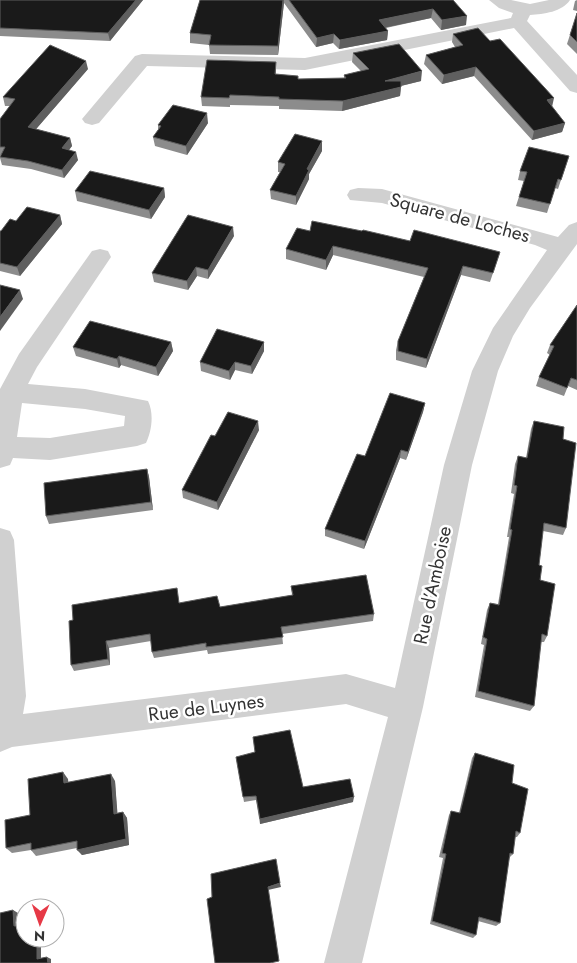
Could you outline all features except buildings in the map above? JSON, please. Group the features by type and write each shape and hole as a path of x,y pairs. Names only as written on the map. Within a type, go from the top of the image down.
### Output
{"street":[{"path":"498,0 513,7 577,87"},
{"path":"92,119 142,60 304,64 521,16 546,8 561,0"},
{"name":"Square de Loches","path":"358,195 382,196 542,239 569,239"},
{"name":"Rue d’Amboise","path":"343,963 407,707 458,464 485,371 502,334 522,302 569,239"},
{"path":"11,392 85,399 139,408 137,435 50,449 1,452 11,392 28,361 100,257"},
{"path":"0,540 10,696 2,734"},
{"name":"Rue de Luynes","path":"2,734 346,689 407,707"}]}
